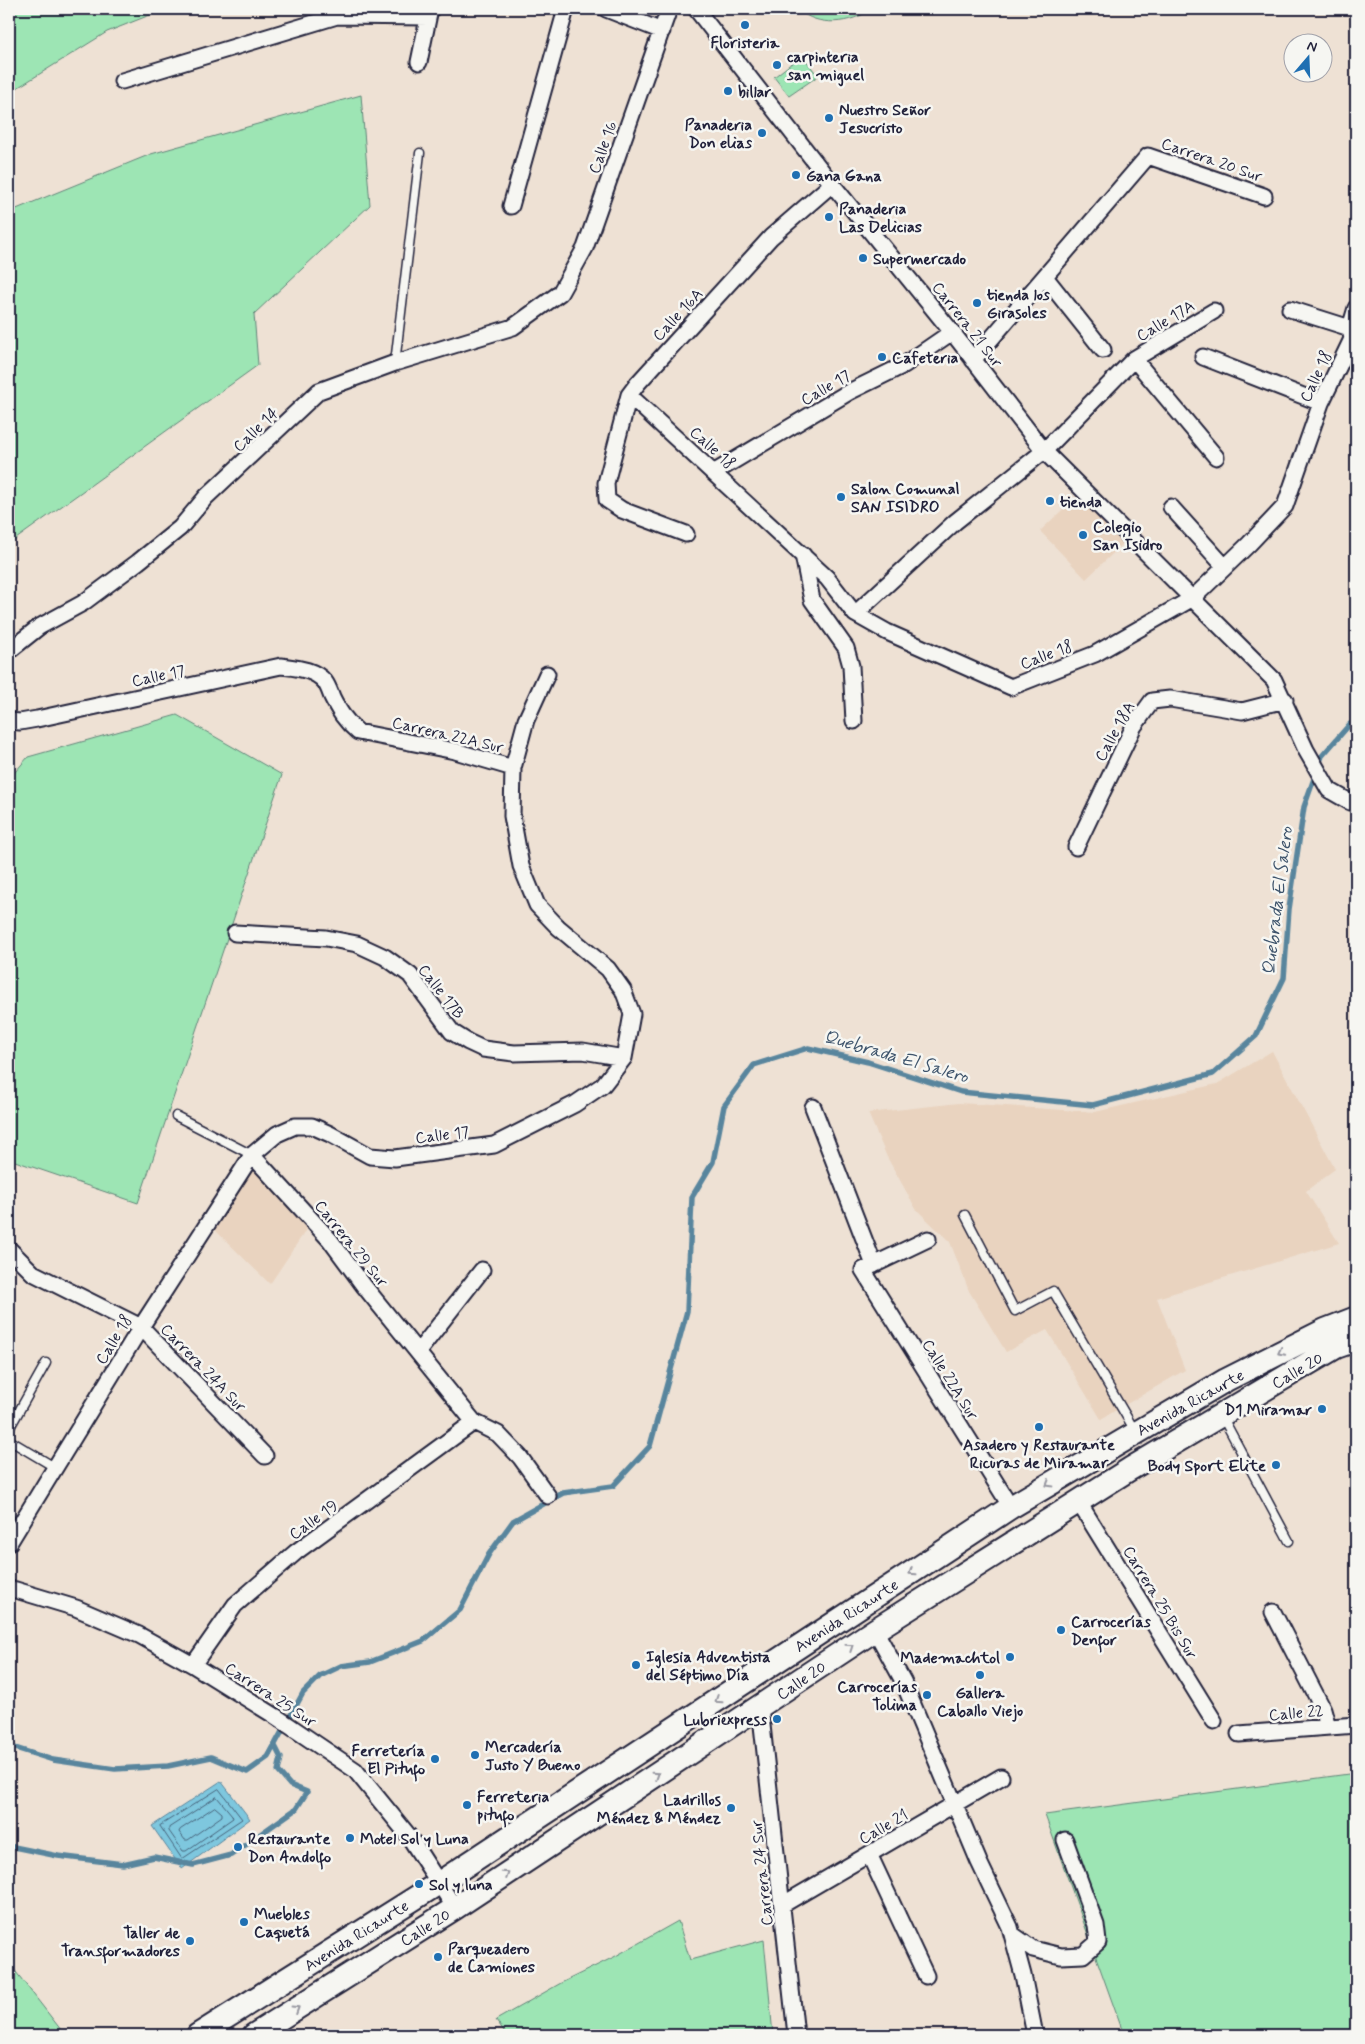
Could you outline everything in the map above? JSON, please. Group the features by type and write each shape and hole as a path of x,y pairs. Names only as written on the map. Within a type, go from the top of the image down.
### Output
{"main road":[{"name":"Avenida Ricaurte","path":"198,2035 439,1883 1011,1507 1135,1432 1226,1380 1325,1330 1356,1318"},
{"name":"Calle 20","path":"254,2035 455,1908 875,1630 1078,1501 1336,1347 1356,1340"}],"street":[{"path":"511,206 566,9"},
{"path":"606,9 662,31"},
{"name":"Calle 16","path":"560,293 585,248 669,9"},
{"name":"Carrera 21 Sur","path":"696,9 1044,451 1193,598"},
{"path":"122,81 336,16 429,13 419,62"},
{"name":"Carrera 20 Sur","path":"1045,277 1148,156 1264,196"},
{"name":"Calle 16A","path":"686,534 622,510 607,500 606,483 629,395 771,237 832,184"},
{"path":"974,360 1045,277 1103,350"},
{"name":"Calle 14","path":"9,651 39,627 83,603 180,528 206,497 319,391 395,363 514,327 560,293"},
{"name":"Calle 18","path":"629,395 715,472 827,578 855,614 887,632 1011,687 1095,654 1193,598 1285,506 1321,403 1353,337 1356,308"},
{"path":"1290,309 1353,337"},
{"name":"Calle 17A","path":"855,614 955,522 1044,451 1134,359 1214,311"},
{"name":"Calle 17","path":"715,472 848,392 904,365 952,332"},
{"path":"1203,357 1321,403"},
{"path":"1134,359 1216,457"},
{"path":"1171,507 1225,567"},
{"path":"803,555 812,600 846,648 851,666 854,721"},
{"path":"1193,598 1274,680 1285,700 1306,750 1329,790 1350,802 1356,802"},
{"name":"Calle 17","path":"9,722 37,719 281,666 298,668 314,673"},
{"name":"Carrera 22A Sur","path":"314,673 325,682 343,717 358,732 455,751 513,768 512,816 521,866 537,905 558,927 608,969 623,990 632,1014 624,1058"},
{"path":"513,768 526,720 546,674"},
{"name":"Calle 18A","path":"1076,847 1134,726 1152,701 1170,699 1242,711 1285,700"},
{"name":"Calle 17B","path":"235,933 326,938 357,944 385,957 410,975 452,1032 468,1042 483,1048 514,1053 583,1051 624,1058"},
{"name":"Calle 17","path":"252,1155 277,1134 296,1126 312,1126 370,1156 395,1158 494,1144 524,1131 575,1104 603,1085 624,1058"},
{"name":"Calle 22A Sur","path":"813,1106 868,1267 1011,1507"},
{"name":"Calle 18","path":"9,1543 141,1327 252,1155"},
{"name":"Carrera 29 Sur","path":"252,1155 330,1240 364,1286 474,1422"},
{"path":"868,1267 928,1239"},
{"name":"Carrera 24A Sur","path":"9,1249 33,1273 141,1327 265,1456"},
{"path":"418,1352 482,1270"},
{"path":"474,1422 498,1434 520,1457 548,1496"},
{"name":"Calle 19","path":"193,1665 235,1605 296,1552 474,1422"},
{"name":"Carrera 25 Bis Sur","path":"1078,1501 1214,1721"},
{"name":"Carrera 25 Sur","path":"9,1589 76,1608 139,1635 193,1665 275,1716 355,1770 408,1835 455,1908"},
{"path":"1273,1612 1323,1709 1328,1728"},
{"path":"875,1630 903,1681 955,1805 1013,1935 1035,2035"},
{"name":"Carrera 24 Sur","path":"760,1707 796,2035"},
{"name":"Calle 22","path":"1239,1734 1328,1728 1356,1724"},
{"name":"Calle 21","path":"782,1905 1001,1777"},
{"path":"1013,1935 1033,1949 1061,1956 1083,1955 1098,1942 1096,1925 1065,1840"},
{"path":"869,1854 926,1976"}],"lane":[{"path":"395,363 420,153"},
{"name":"Carrera 29 Sur","path":"176,1116 252,1155"},
{"path":"965,1216 1015,1311 1053,1291 1135,1432"},
{"path":"9,1429 46,1363"},
{"path":"1221,1415 1289,1541"},
{"path":"9,1440 56,1468"}],"shaded area":[{"name":"Colegio San Isidro","path":"1081,492 1127,540 1086,579 1040,531"},
{"path":"1272,1051 1335,1169 1306,1191 1339,1243 1157,1298 1185,1370 1101,1419 1047,1330 1006,1352 969,1291 950,1242 916,1209 887,1157 868,1113 959,1103 1095,1112 1217,1084"},
{"path":"253,1157 310,1224 270,1284 210,1225"}],"green space":[{"path":"9,9 165,9 107,32 9,93"},
{"path":"797,9 872,9 854,18 834,22 815,19"},
{"path":"802,55 818,76 789,96 774,77"},
{"path":"361,95 370,205 254,314 258,365 9,544 9,212 151,154"},
{"path":"177,715 282,775 138,1203 9,1159 9,779 28,757"},
{"path":"1356,1773 1356,2035 1124,2035 1045,1815"},
{"path":"678,1921 690,1960 764,1940 773,2035 507,2035 496,2020 561,1983 614,1957"},
{"path":"9,1963 65,2035 9,2035"}],"water":[{"path":"221,1781 250,1819 182,1869 152,1826"}],"waterway":[{"name":"Quebrada El Salero","path":"9,1746 53,1760 115,1769 168,1766 211,1757 247,1772 268,1757 303,1693 320,1676 341,1666 370,1662 423,1641 460,1610 489,1554 513,1521 563,1493 613,1486 650,1446 687,1311 692,1197 713,1162 724,1106 754,1065 808,1048 868,1062 961,1092 1093,1105 1213,1074 1256,1036 1284,978 1289,909 1304,807 1322,756 1350,724 1356,722"},
{"name":"Quebrada El Salero","path":"9,1846 58,1856 123,1864 154,1857 193,1865 231,1855 296,1809 307,1792 290,1785 278,1771 281,1758 275,1746"}],"place":[{"name":"Floristeria","path":"745,25"},
{"name":"carpinteria san miguel","path":"777,65"},
{"name":"billar","path":"728,91"},
{"name":"Nuestro Señor Jesucristo","path":"829,118"},
{"name":"Panaderia Don elias","path":"762,133"},
{"name":"Gana Gana","path":"796,175"},
{"name":"Panaderia Las Delicias","path":"829,217"},
{"name":"Supermercado","path":"863,258"},
{"name":"tienda los Girasoles","path":"977,303"},
{"name":"Cafeteria","path":"882,357"},
{"name":"Salon Comunal SAN ISIDRO","path":"841,497"},
{"name":"tienda","path":"1050,501"},
{"name":"Colegio San Isidro","path":"1083,535"},
{"name":"D1 Miramar","path":"1322,1409"},
{"name":"Asadero y Restaurante Ricuras de Miramar","path":"1039,1427"},
{"name":"Body Sport Elite","path":"1276,1465"},
{"name":"Carrocerías Denfor","path":"1061,1630"},
{"name":"Mademachtol","path":"1010,1657"},
{"name":"Iglesia Adventista del Séptimo Día","path":"636,1665"},
{"name":"Gallera Caballo Viejo","path":"980,1675"},
{"name":"Carrocerías Tolima","path":"927,1695"},
{"name":"Lubriexpress","path":"777,1719"},
{"name":"Mercadería Justo Y Bueno","path":"475,1755"},
{"name":"Ferretería El Pitufo","path":"435,1759"},
{"name":"Ferreteria pitufo","path":"467,1805"},
{"name":"Ladrillos Méndez & Méndez","path":"731,1808"},
{"name":"Motel Sol y Luna","path":"350,1838"},
{"name":"Restaurante Don Andolfo","path":"238,1847"},
{"name":"Sol y luna","path":"419,1884"},
{"name":"Muebles Caquetá","path":"244,1922"},
{"name":"Taller de Transformadores","path":"190,1941"},
{"name":"Parqueadero de Camiones","path":"438,1957"}]}
